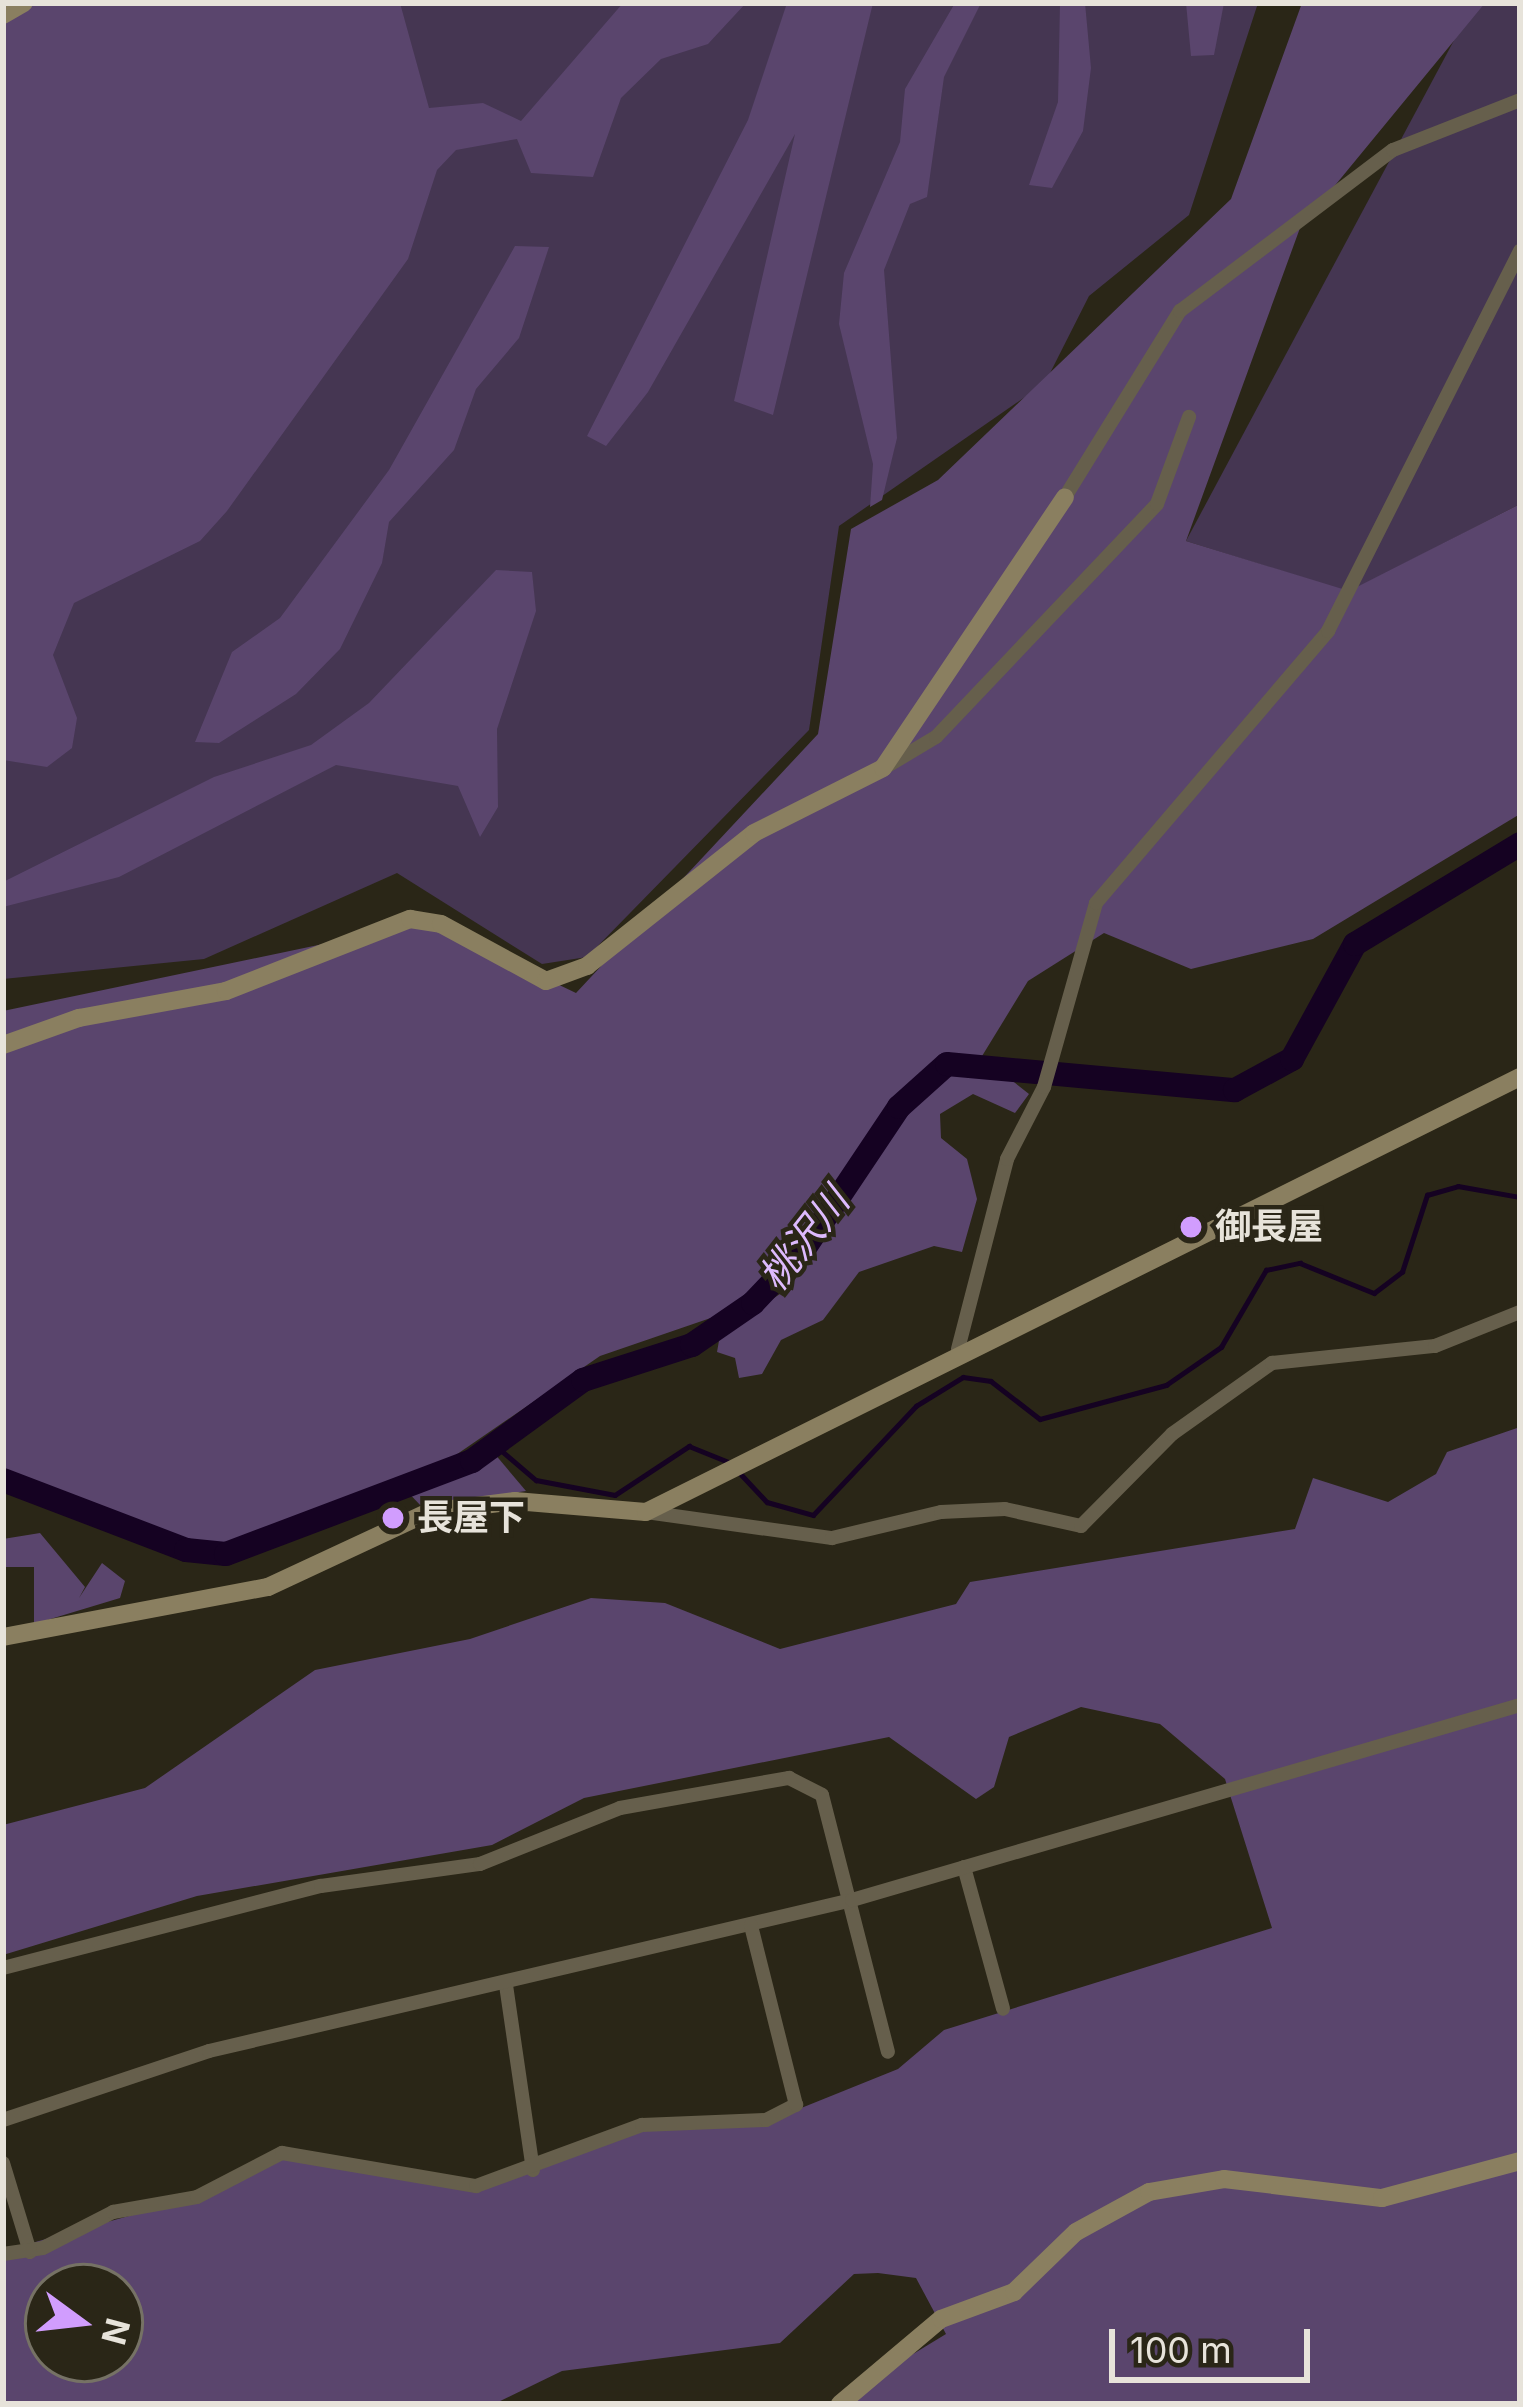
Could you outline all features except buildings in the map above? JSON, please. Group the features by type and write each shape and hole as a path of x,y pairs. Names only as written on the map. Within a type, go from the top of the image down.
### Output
{"street":[{"path":"3,15 24,3"},
{"path":"883,769 1065,497 1180,311 1393,150 1520,100"},
{"path":"958,1349 1006,1160 1044,1087 1096,903 1328,631 1520,250"},
{"path":"3,1046 79,1018 226,992 410,920 441,924 546,981 650,924 754,833 936,737 1157,504 1189,417"},
{"path":"646,1512 736,1472 796,1429 874,1400 958,1349 1520,1077"},
{"path":"3,1637 268,1587 429,1512 515,1501 646,1512 832,1538 964,1511 1081,1526 1172,1434 1272,1363 1435,1346 1520,1312"},
{"path":"3,2120 209,2051 506,1985 852,1900 1520,1705"},
{"path":"3,1967 321,1886 480,1864 620,1808 789,1778 822,1795 888,2052"},
{"path":"964,1867 1003,2008"},
{"path":"3,2254 30,2252 113,2212 197,2197 282,2153 457,2186 533,2170 642,2125 766,2120 796,2105 751,1926"},
{"path":"506,1985 533,2170"},
{"path":"840,2404 941,2319 1040,2274 1115,2204 1224,2179 1382,2198 1520,2162"},
{"path":"3,2164 30,2252"}],"shaded area":[{"path":"3,3 400,3 429,108 483,103 521,121 623,3 746,3 708,44 661,59 621,98 593,177 531,173 517,139 456,150 437,170 408,259 227,511 200,541 74,603 53,655 77,718 72,748 47,767 3,760"},
{"path":"397,3 1258,3 1189,215 1089,296 1045,383 839,526 809,730 587,957 542,964 397,873 204,959 3,979 3,599"},
{"path":"787,3 873,3 773,415 734,401 795,134 648,392 606,446 587,436 748,120"},
{"path":"955,3 981,3 944,77 927,197 910,204 884,270 897,438 882,500 870,507 873,464 839,324 844,273 900,142 905,89"},
{"path":"1060,3 1085,3 1091,68 1083,131 1052,188 1029,185 1058,102"},
{"path":"1186,3 1224,3 1214,55 1191,56"},
{"path":"1302,3 1485,3 1300,228 1186,541 1349,591 1520,504 1520,814 1313,939 1191,969 1104,933 1028,981 979,1061 924,1072 811,1239 731,1311 600,1356 434,1470 224,1554 3,1478 3,1011 428,922 576,993 818,734 851,529 938,480 1231,199"},
{"path":"1474,3 1520,3 1520,504 1349,592 1186,541"},
{"path":"515,246 549,247 519,338 476,389 454,450 389,522 382,563 340,649 296,694 219,743 195,742 232,652 280,618 389,470"},
{"path":"496,570 532,572 536,611 497,729 498,807 480,837 458,786 336,765 119,877 3,907 3,882 214,777 311,745 369,703"},
{"path":"1000,1071 1029,1094 1015,1113 973,1094 940,1114 941,1138 967,1159 977,1199 962,1252 934,1246 859,1272 823,1320 781,1340 762,1374 739,1378 735,1358 717,1352 720,1335 790,1287 925,1088 947,1072"},
{"path":"1520,1427 1520,2404 831,2404 946,2334 916,2278 878,2273 854,2274 780,2343 562,2371 494,2404 3,2404 3,2251 197,2197 258,2159 328,2158 462,2186 669,2123 764,2123 898,2069 944,2030 1272,1928 1225,1779 1160,1724 1081,1707 1009,1737 994,1787 976,1799 889,1737 584,1798 492,1845 197,1896 3,1955 3,1825 145,1788 315,1670 470,1639 591,1598 665,1603 780,1649 956,1604 970,1582 1295,1529 1313,1478 1388,1502 1436,1474 1447,1452"},
{"path":"494,1453 526,1491 422,1507 402,1486"},
{"path":"40,1533 85,1587 79,1598 102,1563 125,1581 120,1598 34,1624 34,1567 3,1567 3,1539"}],"waterway":[{"name":"桃沢川","path":"3,1480 186,1550 226,1554 472,1461 583,1380 692,1345 753,1303 804,1249 899,1107 947,1064 1235,1090 1292,1059 1355,944 1520,844"},
{"path":"739,1472 767,1502 813,1515 916,1406 963,1377 991,1381 1040,1419 1166,1385 1221,1347 1266,1270 1300,1263 1374,1293 1402,1272 1427,1195 1458,1186 1520,1197"},
{"path":"495,1445 536,1480 615,1495 689,1446 731,1463"}],"place":[{"name":"御長屋","path":"1191,1227"},
{"name":"長屋下","path":"393,1518"}]}
